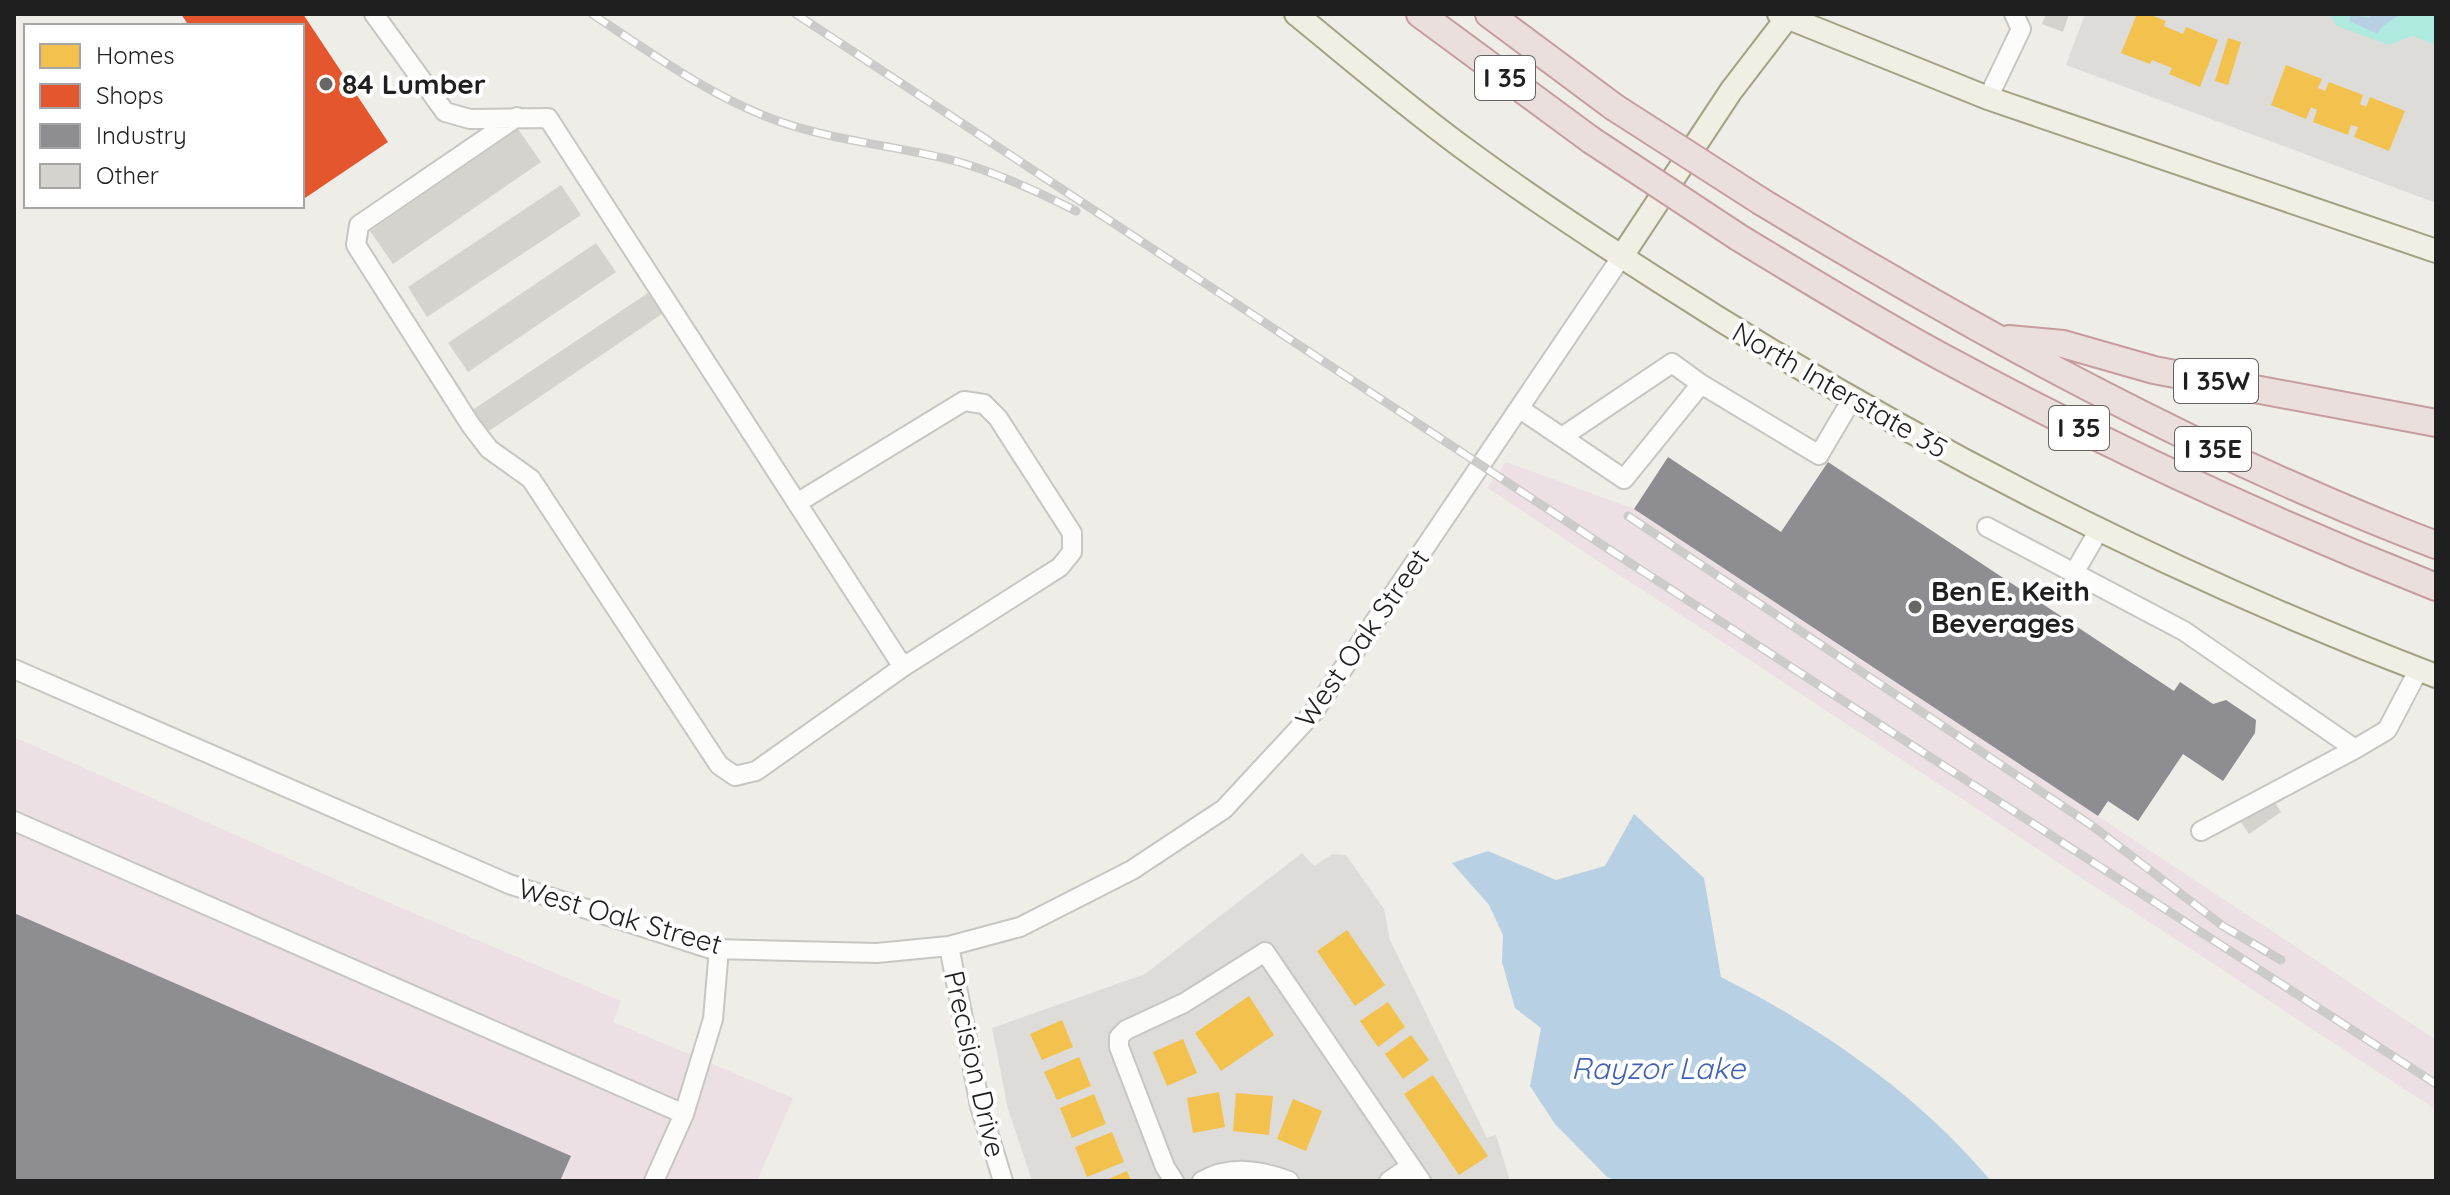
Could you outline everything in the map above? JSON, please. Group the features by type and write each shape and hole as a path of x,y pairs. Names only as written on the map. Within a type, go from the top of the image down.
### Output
{"highway":[{"name":"I 35","path":"1420,14 1591,140 1738,237 1929,349 2087,433 2331,546 2436,587"},
{"name":"I 35E","path":"1489,14 1614,107 1762,202 1997,337 2206,446 2436,545"},
{"name":"I 35W","path":"1997,337 2063,344 2154,370 2436,423"}],"main road":[{"name":"North Interstate 35","path":"1296,14 1462,147 1713,315 1852,399 1948,454 2230,593 2427,672"},
{"name":"West Oak Street","path":"1622,256 1731,91 1787,15"},
{"path":"1787,15 1988,98 2436,251"}],"street":[{"path":"374,14 445,112 470,119 548,118 903,667"},
{"path":"1988,98 2021,29 2014,14"},
{"path":"517,117 359,225 356,245 470,424 489,449 531,479 719,765 735,776 756,771 903,667 1060,567 1072,552 1072,533 998,418 984,404 964,401 797,503"},
{"name":"West Oak Street","path":"14,669 509,884 711,949 877,953 949,946 1020,927 1132,870 1224,809 1313,713 1622,256"},
{"path":"1562,437 1672,363 1701,384 1819,455 1852,399"},
{"path":"1520,409 1624,479 1701,384"},
{"path":"1987,527 2184,631 2355,749"},
{"path":"2074,573 2099,530"},
{"path":"2201,831 2387,730 2427,672"},
{"path":"14,821 684,1114"},
{"name":"Precision Drive","path":"949,946 980,1106 1003,1181"},
{"path":"654,1181 684,1114 713,1019 719,949"},
{"path":"1174,1181 1165,1167 1119,1047 1119,1037 1126,1030 1184,1003 1265,952 1416,1174 1389,1181"},
{"path":"1202,1181 1234,1170 1262,1172 1289,1181"}],"shaded area":[{"path":"2085,14 2436,14 2436,203 2066,65"},
{"path":"2329,14 2436,14 2436,45 2412,36 2389,45 2337,26"},
{"path":"1506,462 1634,509 2436,1040 2436,1110 1487,488"},
{"path":"14,737 371,895 621,1001 613,1022 793,1098 757,1181 14,1181"},
{"path":"1302,853 1314,866 1333,854 1346,855 1384,909 1390,940 1487,1138 1496,1135 1510,1181 1032,1181 1008,1109 992,1028 1145,974"}],"water":[{"path":"2351,14 2368,18 2372,14 2400,14 2382,27 2378,34 2349,21"},
{"name":"Rayzor Lake","path":"1634,814 1704,878 1721,977 1796,1018 1866,1066 1932,1120 1991,1181 1618,1181 1607,1177 1555,1124 1530,1086 1541,1028 1515,1008 1502,962 1503,935 1489,905 1452,863 1488,851 1556,880 1605,866"}],"building: Homes":[{"path":"2137,14 2148,14 2166,21 2164,26 2183,34 2186,27 2218,40 2200,87 2169,74 2172,68 2121,53"},
{"path":"2228,38 2241,42 2228,85 2215,81"},
{"path":"2286,65 2322,79 2318,88 2325,91 2329,82 2363,95 2360,104 2366,107 2370,97 2405,111 2389,151 2354,137 2358,127 2351,125 2348,135 2313,122 2317,110 2311,107 2306,119 2271,105"},
{"path":"1347,930 1385,985 1355,1006 1317,951"},
{"path":"1249,996 1274,1035 1221,1071 1195,1033"},
{"path":"1388,1002 1405,1027 1378,1047 1360,1021"},
{"path":"1062,1020 1073,1047 1042,1060 1030,1034"},
{"path":"1411,1035 1429,1060 1403,1079 1385,1054"},
{"path":"1183,1039 1197,1073 1167,1086 1153,1052"},
{"path":"1079,1057 1091,1086 1057,1100 1044,1072"},
{"path":"1433,1075 1488,1156 1459,1175 1404,1094"},
{"path":"1219,1092 1225,1127 1193,1133 1187,1098"},
{"path":"1236,1093 1273,1096 1269,1135 1233,1131"},
{"path":"1094,1094 1106,1124 1072,1138 1060,1108"},
{"path":"1293,1099 1322,1111 1306,1151 1277,1139"},
{"path":"1112,1132 1124,1162 1087,1177 1075,1147"},
{"path":"1127,1171 1131,1181 1104,1181"}],"building: Shops":[{"name":"84 Lumber","path":"181,14 303,14 388,142 305,198 304,24 188,24"}],"building: Industry":[{"name":"Ben E. Keith Beverages","path":"1668,457 1781,532 1828,462 2174,691 2180,682 2213,704 2226,700 2256,720 2255,733 2223,781 2183,754 2138,821 2108,801 2098,816 1634,509"},
{"path":"14,913 571,1156 560,1181 14,1181"}],"building: Other":[{"path":"2046,14 2069,14 2063,32 2042,24"},
{"path":"518,129 541,162 393,264 370,231"},
{"path":"561,185 581,215 427,317 408,287"},
{"path":"596,243 616,272 468,372 448,343"},
{"path":"648,293 662,314 486,433 471,411"},
{"path":"2271,797 2281,812 2249,834 2239,819"}],"railway":[{"path":"592,14 684,74 756,112 825,134 959,162 1019,184 1076,211"},
{"path":"796,14 1610,550 2436,1084"},
{"path":"1628,516 2091,825 2223,926 2281,960"}],"place":[{"name":"84 Lumber","path":"326,84"},
{"name":"Ben E. Keith Beverages","path":"1915,607"}]}
